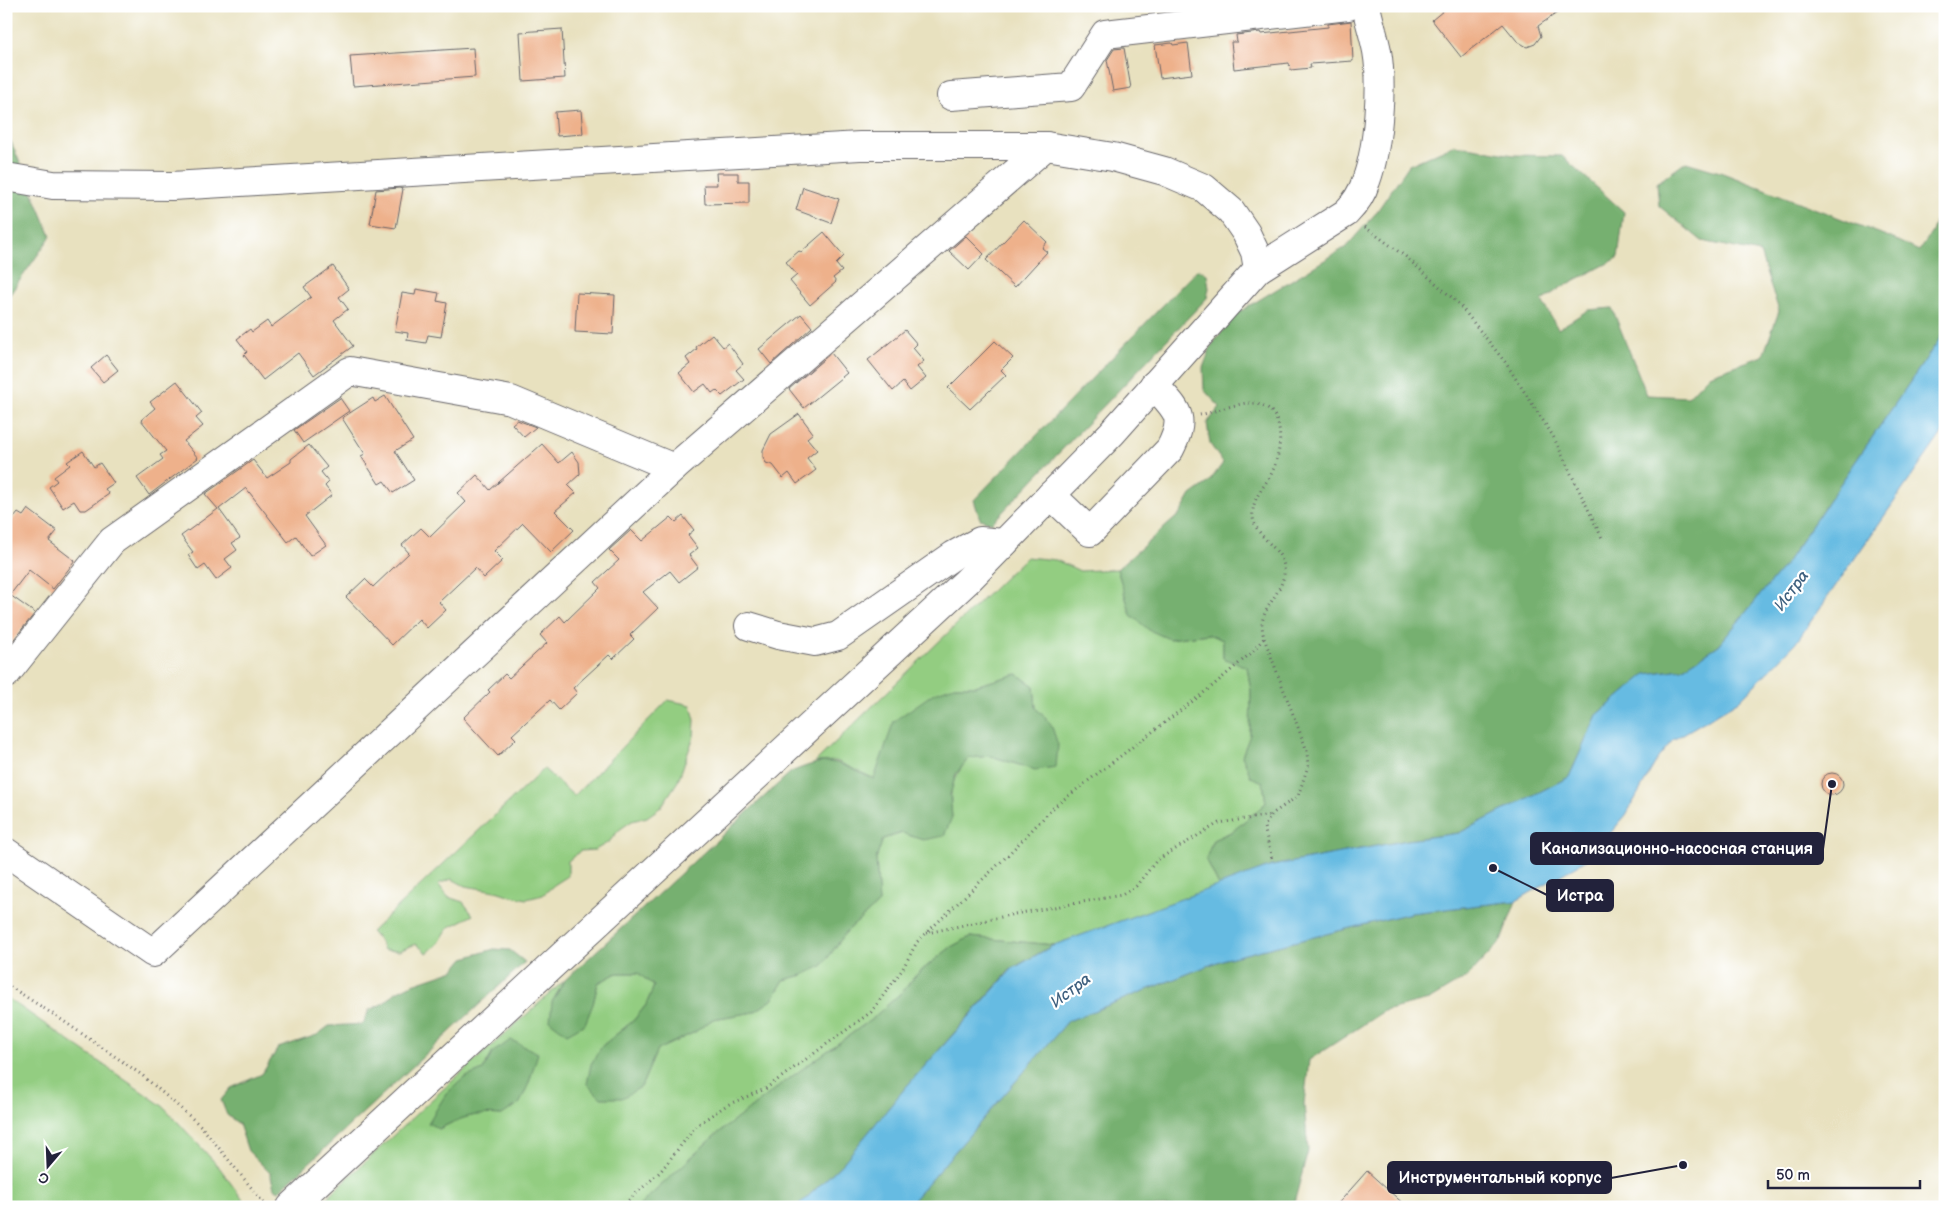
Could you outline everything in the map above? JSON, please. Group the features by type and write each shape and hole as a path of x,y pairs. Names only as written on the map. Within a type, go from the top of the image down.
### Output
{"street":[{"path":"951,96 1071,87 1105,34 1348,6"},
{"path":"290,1207 959,588 1112,433 1258,269 1346,214 1356,203 1366,182 1374,154 1379,100 1377,53 1366,6"},
{"path":"6,177 53,185 172,186 860,146 1046,146 1113,157 1164,171 1204,188 1231,211 1246,233 1255,252 1258,269"},
{"path":"6,852 152,953 674,468 1046,146"},
{"path":"6,674 112,542 350,371 511,400 674,468"},
{"path":"1051,495 1090,532 1170,449 1177,436 1180,420 1174,408 1154,385"},
{"path":"749,626 778,635 815,642 838,636 954,555 980,541 1004,543"}],"path":[{"path":"1346,214 1406,257 1458,303 1505,362 1553,436 1602,538"},
{"path":"927,933 1015,914 1122,895 1136,886 1157,860 1219,823 1272,814 1298,796 1308,766 1307,750 1264,638 1262,624 1267,609 1282,581 1284,566 1276,552 1256,527 1252,513 1256,497 1273,471 1280,449 1277,417 1266,406 1251,402 1180,420"},
{"path":"621,1207 660,1172 697,1125 726,1105 765,1089 871,1012 902,970 917,942 1003,860 1055,806 1210,688 1250,654 1264,638"},
{"path":"1272,814 1264,828 1272,859"},
{"path":"6,984 142,1075 201,1126 267,1207"}],"green space":[{"path":"6,130 51,236 6,300"},
{"path":"1454,145 1514,155 1562,156 1624,212 1618,258 1560,288 1542,301 1558,329 1588,310 1612,308 1647,395 1688,397 1709,375 1763,356 1779,311 1760,253 1702,241 1659,206 1657,183 1686,162 1720,172 1889,237 1919,251 1932,232 1945,190 1945,331 1784,566 1719,645 1682,669 1646,674 1597,715 1569,777 1459,833 1408,840 1272,866 1219,886 1206,859 1213,840 1233,831 1266,803 1263,782 1251,777 1242,756 1250,735 1251,691 1247,667 1223,658 1223,640 1208,634 1169,639 1149,630 1131,615 1117,569 1180,514 1191,495 1209,482 1223,463 1210,444 1207,423 1220,407 1204,390 1203,368 1211,346 1236,314 1346,247 1375,214 1409,165"},
{"path":"1198,269 1207,274 1209,288 1207,298 992,523 980,519 974,500"},
{"path":"1026,557 1056,560 1080,571 1117,569 1131,615 1170,639 1208,634 1223,640 1223,658 1247,666 1251,691 1250,736 1242,756 1263,782 1266,803 1233,831 1213,840 1206,859 1219,886 1054,945 970,937 951,947 916,975 903,991 872,1019 787,1080 712,1138 638,1207 317,1207 430,1101 565,980 552,1002 593,1004 598,983 617,973 638,973 654,986 646,1005 634,1020 602,1046 641,1087 657,1050 695,1032 713,1019 754,1012 772,1000 784,980 803,975 822,966 847,931 879,903 876,859 883,839 903,833 923,840 952,817 951,792 953,785 958,773 969,758 991,756 1035,770 1051,725 1036,708 1034,686 1017,674 975,686 954,686 875,779 836,761 815,762","holes":["493,1052 502,1115 469,1116 439,1129 464,1078 483,1070"]},
{"path":"1017,674 1034,686 1036,708 1051,724 1058,745 1056,767 1035,770 991,756 969,758 956,774 950,795 952,817 944,836 923,840 902,833 883,839 876,859 879,903 847,931 822,966 803,975 784,980 772,1000 754,1012 713,1019 695,1032 657,1050 641,1087 622,1098 601,1098 587,1084 591,1064 602,1046 634,1020 646,1005 654,986 638,973 617,973 598,983 593,1004 585,1024 567,1034 550,1021 552,1002 565,980 791,772 817,763 834,762 874,779 894,721 934,693 954,686 975,686"},
{"path":"668,700 691,705 695,720 694,736 678,781 661,807 647,817 632,821 619,830 609,842 595,850 580,851 568,861 568,876 543,895 527,899 465,886 452,879 438,884 448,897 463,902 473,915 448,928 439,943 427,953 416,944 399,951 384,950 377,937 371,932 544,769 574,796"},
{"path":"1516,901 1501,941 1467,977 1429,1000 1384,1011 1309,1060 1304,1104 1308,1151 1293,1207 907,1207 1068,1021 1225,959 1411,913"},
{"path":"970,937 1054,945 1011,969 906,1087 843,1163 797,1207 638,1207 712,1138 787,1080 872,1019 903,991 916,975 951,947"},
{"path":"494,949 510,950 525,962 279,1191 274,1188 270,1173 248,1151 239,1124 227,1115 221,1100 231,1088 262,1074 278,1048 317,1035 329,1026 363,1024 369,1010 384,1003 396,992 410,985 454,970 464,958"},
{"path":"6,997 164,1107 219,1167 248,1207 6,1207"},
{"path":"511,1040 538,1053 529,1083 520,1103 502,1115 469,1116 439,1129 428,1123 446,1094 464,1078 483,1070 493,1052"}],"water":[{"path":"1945,331 1945,429 1795,644 1739,701 1673,740 1658,758 1626,815 1588,859 1516,901 1411,913 1225,959 1068,1021 907,1207 797,1207 843,1163 906,1087 1012,969 1054,945 1272,866 1408,840 1459,833 1569,777 1597,715 1646,674 1682,669 1719,645 1784,566"}],"building":[{"path":"1449,6 1567,6 1538,26 1541,36 1535,44 1527,47 1517,41 1503,24 1461,57 1432,20"},
{"path":"1351,21 1353,61 1310,64 1311,68 1290,70 1289,63 1234,69 1231,42 1237,42 1236,35 1328,27 1328,24"},
{"path":"562,29 565,78 523,81 520,32"},
{"path":"1172,43 1173,45 1188,43 1192,74 1160,78 1155,45"},
{"path":"473,48 475,77 353,86 350,56"},
{"path":"1124,48 1131,88 1113,91 1107,60 1114,49"},
{"path":"581,110 583,134 557,136 555,112"},
{"path":"716,173 738,173 738,181 749,181 749,203 705,204 704,185 717,185"},
{"path":"803,187 839,199 831,223 796,210"},
{"path":"403,189 396,228 370,224 376,190"},
{"path":"1024,220 1047,242 1042,248 1047,252 1015,287 986,260"},
{"path":"824,232 844,256 836,264 842,271 833,278 836,282 810,305 790,281 797,275 786,262"},
{"path":"966,236 984,254 969,270 949,251"},
{"path":"333,266 349,289 339,297 348,309 334,320 353,346 314,375 298,353 263,380 244,355 247,352 237,339 250,329 252,332 267,321 271,327 311,297 304,287"},
{"path":"416,289 439,293 437,301 447,303 441,337 428,335 426,343 407,340 408,333 395,331 402,293 415,295"},
{"path":"577,293 615,295 613,334 575,332"},
{"path":"801,314 812,327 771,364 759,349"},
{"path":"905,330 917,344 913,348 924,361 917,367 926,378 910,391 903,382 893,391 868,360"},
{"path":"712,334 723,347 728,343 743,364 736,370 744,379 722,396 716,390 712,393 705,384 694,392 679,373 690,364 686,358"},
{"path":"995,341 1013,358 1001,370 1006,375 970,409 948,388"},
{"path":"831,353 847,373 804,408 789,389"},
{"path":"106,355 118,370 103,382 91,368"},
{"path":"177,381 202,413 196,418 203,426 184,441 198,458 149,495 137,478 163,459 160,455 166,451 141,420 155,408 150,402"},
{"path":"385,396 413,440 395,451 414,480 393,493 384,481 379,484 361,456 365,454 342,418 373,398 375,402"},
{"path":"340,398 349,411 303,443 294,430"},
{"path":"799,414 813,433 807,438 817,450 807,458 816,470 797,484 789,473 783,478 773,465 766,463 763,457 763,450 771,434"},
{"path":"517,420 536,427 524,437 512,424"},
{"path":"542,444 559,463 572,452 579,462 580,474 568,485 576,493 555,511 574,530 551,552 523,523 494,551 503,560 484,578 475,568 439,602 446,610 427,628 419,619 392,645 346,597 365,579 373,587 409,553 402,545 421,528 430,537 466,502 458,493 477,475 490,490"},
{"path":"309,445 327,467 321,472 329,482 325,486 332,495 305,516 326,545 310,556 296,536 288,542 246,488 219,509 240,538 232,543 237,550 225,559 232,568 216,580 205,565 198,570 188,555 193,552 181,536 218,509 205,494 253,460 267,478 291,462 291,459"},
{"path":"83,451 94,467 100,463 114,483 105,489 109,494 86,510 80,510 74,501 63,508 49,487 57,481 54,477 70,465 67,462"},
{"path":"28,509 57,531 49,541 75,561 53,589 29,570 10,595 35,613 6,649 6,528 18,513 23,516"},
{"path":"683,516 694,530 688,535 698,548 689,555 698,567 679,582 670,571 643,592 658,608 630,635 634,639 613,659 609,655 573,688 577,693 559,710 550,700 512,735 516,739 498,756 463,718 490,692 488,690 505,674 509,678 547,643 540,635 560,616 565,622 600,588 595,582 619,560 609,550 631,530 642,541 671,517 676,522"},
{"path":"1832,773 1840,776 1843,784 1840,792 1832,795 1824,792 1821,784 1824,776"},
{"path":"1367,1171 1407,1207 1335,1207"}],"place":[{"name":"Канализационно-насосная станция","path":"1832,784"},
{"name":"Истра","path":"1493,868"},
{"name":"Инструментальный корпус","path":"1683,1165"}]}
